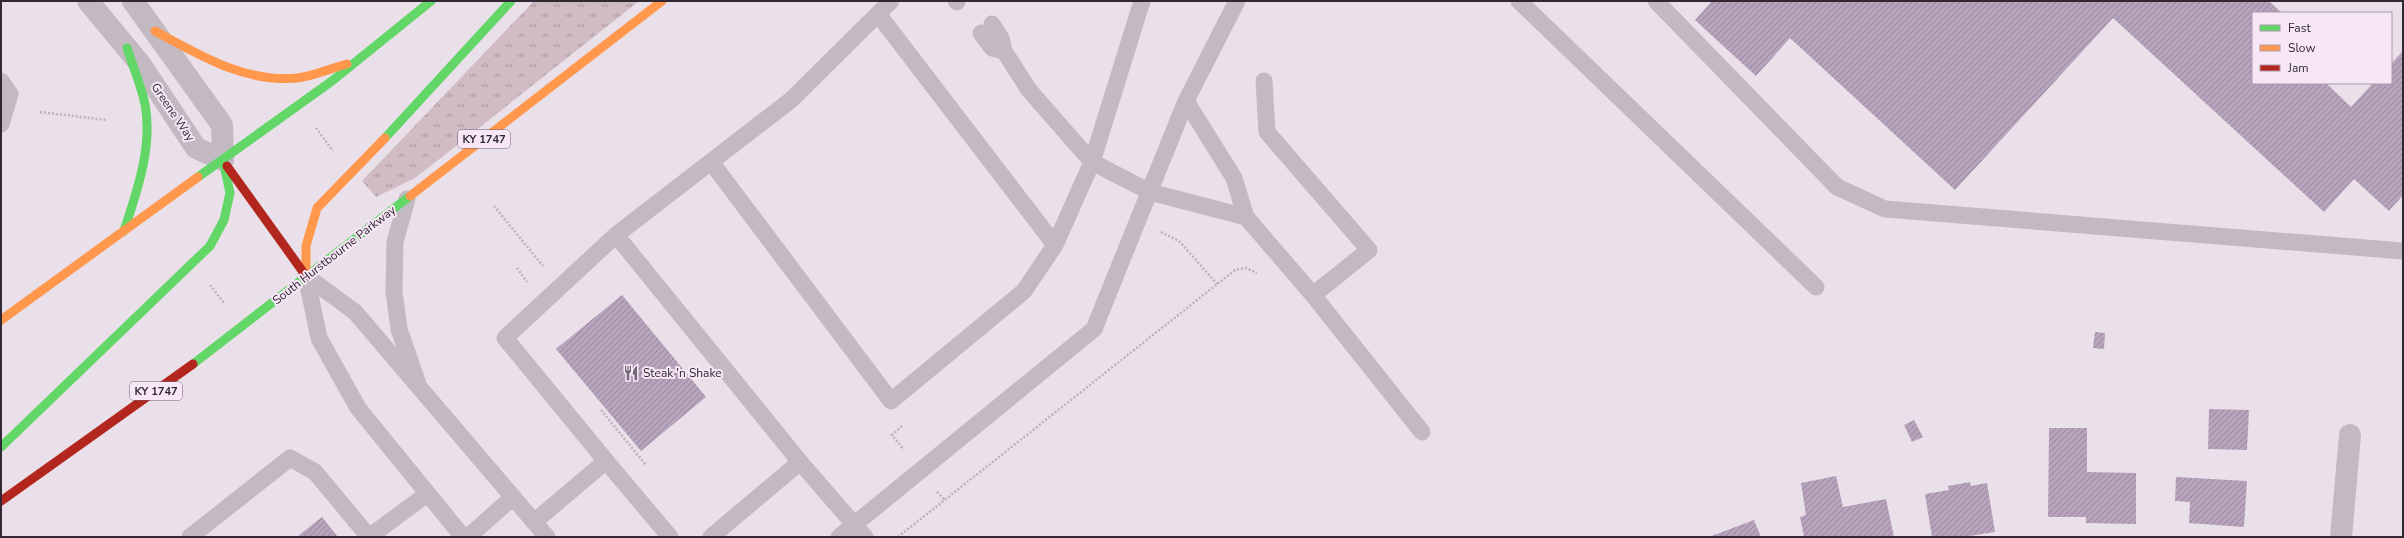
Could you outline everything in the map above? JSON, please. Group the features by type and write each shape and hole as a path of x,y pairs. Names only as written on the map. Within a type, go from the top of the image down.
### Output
{"main road":[{"path":"1,320 223,160 357,61 431,1"},
{"path":"306,276 306,246 317,208 351,175 510,1"},
{"name":"South Hurstbourne Parkway","path":"1,501 181,373 662,1"},
{"path":"155,31 223,68 263,78 298,78 357,61"},
{"path":"124,231 142,171 146,140 146,112 127,48"},
{"path":"223,160 306,276"},
{"path":"1,447 210,246 224,220 230,193 223,160"}],"street":[{"name":"Greene Way","path":"88,1 141,65 196,148 223,160"},
{"path":"133,1 222,125 223,160"},
{"path":"2341,537 2350,435"}],"lane":[{"path":"670,537 505,338 616,236 791,100 891,1"},
{"path":"711,162 891,401 1024,291 1055,245 1092,162 1142,1"},
{"path":"839,537 859,531 1094,329 1186,101 1237,1"},
{"path":"1519,1 1816,287"},
{"path":"1656,1 1836,187 1885,208 2403,250"},
{"path":"878,14 1055,245"},
{"path":"986,29 1001,38 1004,51 1029,90 1092,162 1150,192 1246,217"},
{"path":"1,81 10,94 1,124"},
{"path":"1264,81 1267,132 1370,250 1313,294"},
{"path":"1186,101 1234,178 1246,217 1313,294 1422,432"},
{"path":"407,199 395,242 394,292 399,329 420,391"},
{"path":"616,236 800,462 859,531"},
{"path":"306,276 355,312 420,391 547,537"},
{"path":"306,276 319,338 358,408 426,494 463,537"},
{"path":"190,537 290,458 315,472 369,537 426,494"},
{"path":"534,522 606,461"},
{"path":"711,537 800,462"},
{"path":"468,537 513,498"}],"path":[{"path":"40,112 107,120"},
{"path":"315,125 336,155"},
{"path":"494,206 559,287"},
{"path":"1138,221 1179,240 1217,284"},
{"path":"898,537 1235,270 1246,268 1259,274"},
{"path":"206,280 229,308"},
{"path":"599,408 644,460 647,468"}],"green space":[{"path":"534,1 639,1 415,178 376,197 362,181"}],"building":[{"path":"1712,1 2269,1 2281,12 2252,12 2252,84 2327,84 2351,107 2372,84 2392,84 2392,63 2403,51 2403,195 2389,211 2354,179 2324,212 2113,18 1955,190 1790,38 1756,76 1695,20"},
{"name":"Steak 'n Shake","path":"622,295 706,397 641,451 556,349"},
{"path":"2095,332 2105,333 2104,349 2093,348"},
{"path":"2209,409 2249,410 2247,450 2208,449"},
{"path":"1914,420 1923,437 1912,442 1904,425"},
{"path":"2049,428 2087,428 2087,472 2136,473 2136,524 2086,523 2086,517 2048,517"},
{"path":"1836,476 1843,507 1886,499 1894,537 1804,537 1800,517 1806,515 1801,483"},
{"path":"2176,477 2247,481 2244,527 2189,523 2190,502 2175,501"},
{"path":"1970,482 1971,486 1987,483 1995,532 1963,537 1932,537 1925,494 1949,490 1948,486"},
{"path":"322,517 338,537 297,537 303,532"},
{"path":"1754,520 1761,537 1709,537"}],"traffic: fast":[{"path":"198,177 332,81 431,1"},
{"path":"385,138 511,1"},
{"path":"124,231 142,169 147,136 145,104 127,48"},
{"path":"1,447 210,246 224,220 230,193 223,160"},
{"path":"193,364 410,196"}],"traffic: slow":[{"path":"410,196 662,1"},
{"path":"155,31 206,58 241,72 259,76 297,78 310,76 347,64"},
{"path":"306,276 306,246 317,208 385,138"},
{"path":"1,320 198,177"}],"traffic: jam":[{"path":"227,166 306,276"},
{"path":"1,501 193,364"}],"place":[{"name":"Steak 'n Shake","path":"631,373"}]}
